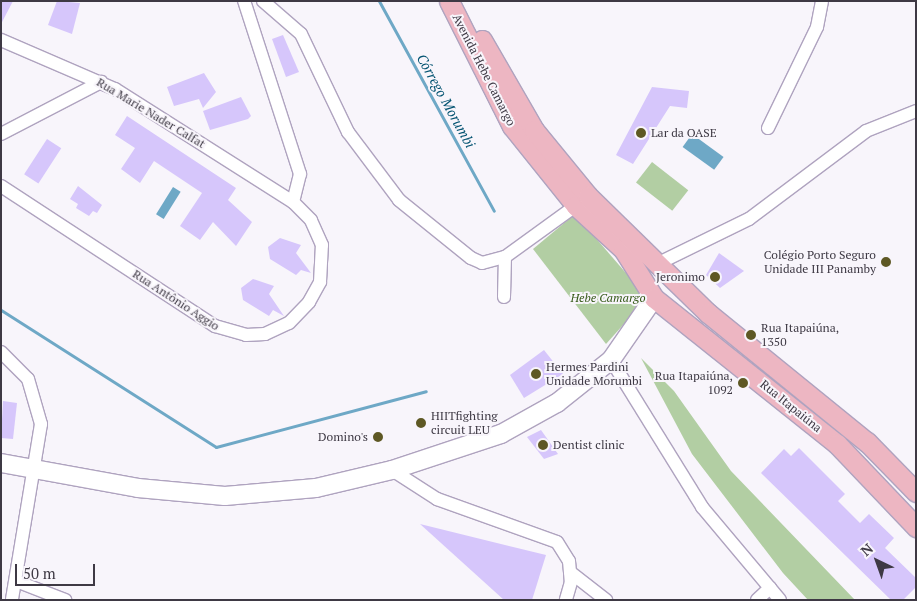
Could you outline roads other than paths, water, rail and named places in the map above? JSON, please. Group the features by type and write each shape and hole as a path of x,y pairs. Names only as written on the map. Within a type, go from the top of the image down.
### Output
{"main road":[{"name":"Avenida Hebe Camargo","path":"449,1 512,126 582,201 623,249 654,298"},
{"name":"Avenida Hebe Camargo","path":"463,1 534,130 582,201 663,268"},
{"name":"Rua Itapaiúna","path":"663,268 708,313 867,442 916,492"},
{"path":"1,463 138,488 225,496 316,488 392,470 529,420 611,360 632,334 654,298 674,291 708,313"},
{"name":"Rua Itapaiúna","path":"654,298 672,314 781,397 837,444 916,527"},
{"path":"632,334 657,314 672,314"},
{"path":"781,397 797,390 808,393"}],"street":[{"path":"244,1 300,174 293,202"},
{"path":"263,1 301,34 348,132 399,200 471,258 482,263 505,256 582,201"},
{"path":"768,128 817,27 822,1"},
{"name":"Rua Marie Nader Calfat","path":"1,40 101,82 293,202"},
{"path":"1,134 101,82"},
{"path":"663,268 749,219 866,131 916,111"},
{"name":"Rua Antônio Aggio","path":"1,186 215,326 246,335 265,334 289,323 309,302 320,282 322,245 311,220 293,202"},
{"path":"504,297 505,256"},
{"path":"1,352 28,378 39,406 36,468 12,600"},
{"path":"611,360 697,499 780,600"},
{"path":"392,470 437,499 557,542 567,555 570,572 566,600"},
{"path":"570,572 606,600"},
{"path":"16,581 65,600"},
{"path":"757,600 770,588"}],"water":[{"path":"692,134 724,157 714,170 683,147"},
{"path":"173,187 181,192 164,219 156,214"}],"waterway":[{"name":"Córrego Morumbi","path":"379,1 494,211"},
{"path":"1,310 216,447 426,391"}],"place":[{"name":"Lar da OASE","path":"641,133"},
{"name":"Colégio Porto Seguro Unidade III Panamby","path":"886,262"},
{"name":"Jeronimo","path":"715,277"},
{"name":"Rua Itapaiúna, 1350","path":"751,335"},
{"name":"Hermes Pardini Unidade Morumbi","path":"536,374"},
{"name":"Rua Itapaiúna, 1092","path":"743,383"},
{"name":"HIITfighting circuit LEU","path":"421,423"},
{"name":"Domino's","path":"378,437"},
{"name":"Dentist clinic","path":"543,445"}],"park label":[{"name":"Hebe Camargo","path":"608,298"}]}
